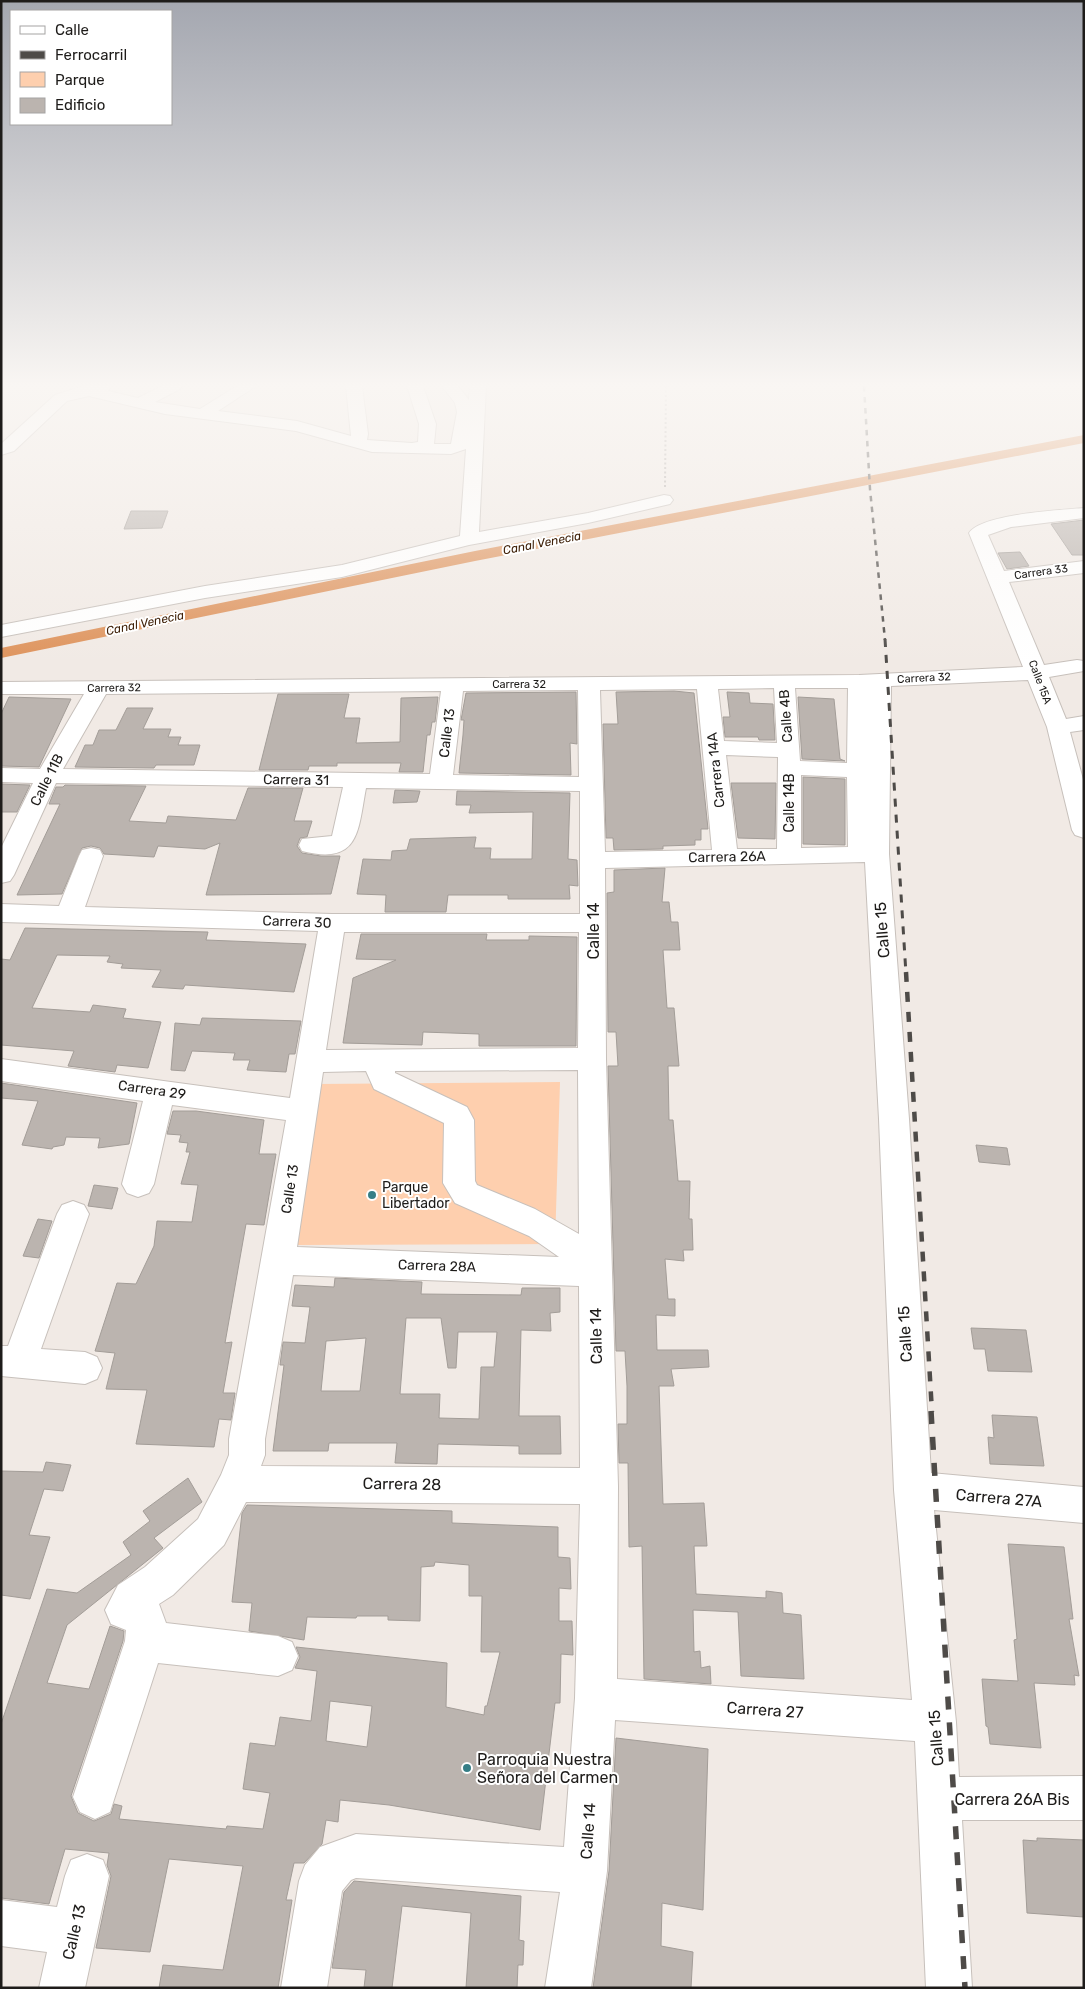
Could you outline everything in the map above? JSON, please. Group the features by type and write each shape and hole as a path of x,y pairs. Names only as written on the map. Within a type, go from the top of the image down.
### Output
{"street":[{"path":"469,539 473,479"},
{"path":"1,631 205,592 334,573 469,539 588,518 664,500"},
{"name":"Calle 15A","path":"1084,513 990,526 978,533 1058,727 1084,830"},
{"name":"Carrera 33","path":"998,578 1084,567"},
{"name":"Carrera 32","path":"1,688 870,681 1037,673 1077,666"},
{"path":"714,748 858,770 870,681"},
{"name":"Calle 15","path":"870,681 877,854 894,1119 914,1490 935,1722 949,1988"},
{"name":"Calle 4B","path":"784,682 789,759"},
{"name":"Calle 14","path":"568,1988 585,1871 596,1698 599,1486 585,1271 592,1059 594,923 589,683"},
{"name":"Carrera 14A","path":"707,683 725,857"},
{"name":"Calle 13","path":"441,782 453,684"},
{"name":"Calle 11B","path":"1,875 48,775 98,688"},
{"path":"1058,727 1084,723"},
{"name":"Calle 14B","path":"789,759 789,856"},
{"name":"Carrera 26A","path":"593,860 860,856 858,770"},
{"name":"Carrera 31","path":"1,775 591,784"},
{"path":"311,845 333,845 342,842 356,781"},
{"path":"69,914 91,856"},
{"name":"Carrera 30","path":"1,913 332,923 594,923"},
{"name":"Calle 13","path":"242,1469 279,1260 332,923"},
{"path":"382,1059 380,1074 384,1081 456,1114 459,1120 458,1183 461,1189 466,1194 528,1219 566,1242 572,1247 585,1271"},
{"path":"310,1061 592,1059"},
{"name":"Carrera 29","path":"1,1070 302,1111"},
{"path":"138,1184 160,1092"},
{"path":"72,1214 10,1361 85,1368"},
{"name":"Carrera 28A","path":"279,1260 585,1271"},
{"path":"95,1797 145,1641 146,1619 125,1610 132,1599 159,1581 211,1532 242,1469"},
{"name":"Carrera 28","path":"242,1469 599,1486"},
{"name":"Carrera 27A","path":"914,1490 1084,1505"},
{"path":"145,1641 278,1656"},
{"name":"Carrera 27","path":"596,1698 935,1722"},
{"name":"Carrera 26A Bis","path":"940,1799 1084,1798"},
{"path":"304,1988 321,1881 336,1863 356,1856 585,1871"},
{"name":"Calle 13","path":"62,1988 87,1876"},
{"path":"1,1923 74,1932"}],"path":[{"path":"664,479 664,500"}],"green space":[{"name":"Parque Libertador","path":"560,1082 555,1244 296,1245 316,1084"}],"building":[{"path":"131,511 168,511 162,528 124,529"},
{"path":"1084,520 1084,555 1072,555 1051,524"},
{"path":"1020,552 1029,566 1007,569 998,553"},
{"path":"674,691 694,693 708,829 701,829 701,840 695,840 695,845 663,846 663,849 614,850 613,838 606,838 603,724 618,724 616,692"},
{"path":"576,692 577,744 570,743 571,775 459,773 464,720 461,720 466,693"},
{"path":"727,692 749,693 750,703 773,704 775,740 759,740 758,737 725,737 723,717 730,717"},
{"path":"278,694 349,694 344,718 360,718 356,743 400,742 401,698 438,697 435,722 432,722 430,735 427,735 423,772 399,772 401,763 337,763 337,766 309,766 308,770 259,770"},
{"path":"9,697 71,699 39,767 1,766 1,714"},
{"path":"798,697 834,699 840,759 845,761 802,759"},
{"path":"127,708 153,708 143,729 171,729 168,737 181,737 178,745 200,745 194,765 156,765 154,768 75,767 85,745 93,745 99,730 116,730"},
{"path":"803,777 845,779 845,845 803,844"},
{"path":"731,783 776,783 775,839 738,838"},
{"path":"1,784 30,785 17,812 1,812"},
{"path":"65,785 146,786 129,821 166,823 168,816 236,820 248,788 303,788 294,821 312,821 307,837 300,838 297,846 302,853 340,856 331,894 206,895 220,843 205,849 158,846 154,857 104,854 100,848 91,846 82,848 62,894 17,895 60,804 49,804 56,787 63,787"},
{"path":"395,790 420,791 417,802 393,803"},
{"path":"457,791 570,793 568,859 577,860 578,886 569,885 570,899 508,899 508,895 448,895 446,912 385,912 386,895 357,894 363,859 391,860 392,851 407,850 410,839 476,837 474,848 491,848 490,859 532,859 533,812 469,813 471,805 456,805"},
{"path":"665,868 662,902 669,902 671,922 678,922 680,950 663,950 667,1008 674,1008 679,1066 668,1066 669,1120 673,1120 678,1181 690,1181 689,1219 692,1219 693,1250 683,1250 684,1261 665,1259 668,1299 675,1299 675,1316 656,1315 657,1350 708,1350 709,1367 671,1369 674,1386 659,1386 663,1504 704,1503 707,1546 694,1546 696,1594 766,1598 766,1591 782,1593 783,1613 801,1615 804,1679 741,1676 738,1612 693,1610 694,1652 700,1651 701,1668 710,1666 711,1684 644,1679 642,1546 629,1547 628,1463 619,1463 618,1424 627,1424 627,1386 625,1351 616,1351 608,1066 618,1066 616,1032 608,1032 607,893 614,892 614,870"},
{"path":"25,928 208,932 206,940 306,944 294,992 185,985 183,989 152,987 161,970 121,968 123,964 107,962 110,956 57,955 32,1008 90,1012 93,1005 126,1009 123,1018 161,1022 148,1068 117,1065 115,1072 68,1066 74,1051 1,1045 1,959 10,960"},
{"path":"361,934 487,934 486,940 529,940 529,936 577,937 576,1046 479,1046 479,1034 423,1032 422,1045 343,1043 353,978 396,960 356,959"},
{"path":"202,1018 301,1021 295,1054 289,1054 286,1072 247,1070 250,1060 233,1060 235,1053 192,1051 185,1071 171,1070 175,1023 200,1025"},
{"path":"1,1083 137,1103 129,1144 98,1148 100,1138 66,1137 64,1145 53,1147 52,1149 22,1145 38,1101 1,1098"},
{"path":"173,1111 196,1111 264,1120 259,1154 276,1154 264,1225 246,1224 225,1343 232,1342 223,1393 235,1393 231,1420 219,1419 214,1447 136,1444 147,1390 106,1389 115,1353 95,1351 117,1283 136,1284 154,1246 157,1221 192,1222 198,1185 181,1184 190,1152 186,1152 188,1143 179,1142 181,1135 167,1134"},
{"path":"976,1145 1007,1148 1010,1165 979,1162"},
{"path":"94,1185 118,1188 112,1209 88,1206"},
{"path":"38,1219 52,1221 39,1258 23,1256"},
{"path":"335,1278 422,1282 421,1294 521,1295 522,1288 560,1288 560,1312 550,1313 551,1331 521,1330 519,1416 560,1416 561,1454 519,1454 519,1446 438,1444 437,1464 395,1463 397,1443 329,1443 328,1451 273,1451 284,1365 280,1365 283,1342 305,1343 310,1307 292,1306 295,1285 334,1287","holes":["406,1318 441,1318 448,1368 456,1368 458,1332 497,1332 494,1367 481,1367 479,1419 439,1418 440,1394 400,1394","366,1338 360,1391 321,1391 326,1341"]},
{"path":"971,1328 1026,1330 1032,1372 988,1371 985,1349 974,1349"},
{"path":"992,1415 1037,1417 1044,1466 990,1464 988,1437 994,1438"},
{"path":"46,1462 71,1465 63,1491 44,1489 29,1535 50,1537 30,1599 1,1595 1,1471 43,1472"},
{"path":"188,1478 202,1502 154,1538 163,1548 67,1625 47,1683 89,1689 110,1626 124,1631 123,1641 71,1796 78,1813 94,1821 111,1814 114,1804 122,1806 119,1819 226,1829 227,1826 263,1829 270,1793 243,1789 250,1743 275,1746 280,1717 311,1721 317,1671 295,1668 300,1657 296,1647 447,1663 446,1707 484,1715 500,1652 481,1652 482,1596 469,1596 469,1565 435,1562 434,1566 421,1567 420,1621 388,1620 388,1616 357,1616 356,1618 307,1617 304,1640 249,1631 252,1603 232,1602 242,1513 247,1505 452,1511 452,1523 558,1527 558,1557 570,1558 571,1589 559,1588 559,1621 572,1621 573,1655 561,1654 560,1703 555,1703 540,1830 389,1805 340,1800 338,1822 326,1820 322,1844 304,1863 294,1863 286,1900 292,1900 278,1988 159,1988 163,1965 223,1970 243,1866 169,1859 150,1952 96,1948 111,1876 107,1865 109,1853 65,1849 49,1904 1,1898 1,1724 47,1589 77,1593 131,1555 123,1542 150,1521 143,1511","holes":["330,1701 372,1706 367,1747 326,1741"]},
{"path":"1008,1544 1064,1547 1073,1619 1069,1619 1079,1676 1074,1675 1075,1685 1034,1683 1041,1748 990,1744 988,1727 986,1726 982,1679 1018,1681 1014,1640 1017,1639"},
{"path":"616,1738 708,1749 703,1910 662,1903 661,1946 693,1952 691,1988 593,1988 609,1871"},
{"path":"1037,1838 1084,1840 1084,1917 1027,1913 1023,1840 1037,1841"},
{"path":"354,1881 521,1896 519,1940 524,1941 523,1965 518,1965 517,1988 466,1988 471,1913 402,1906 392,1988 364,1988 366,1970 332,1968 344,1892"}],"waterway":[{"name":"Canal Venecia","path":"1,653 475,556 877,479"}],"railway":[{"path":"869,479 885,640"},
{"path":"885,639 906,974"},
{"path":"906,972 932,1412"},
{"path":"931,1411 965,1988"}],"place":[{"name":"Parque Libertador","path":"372,1195"},
{"name":"Parroquia Nuestra Señora del Carmen","path":"467,1768"}]}
